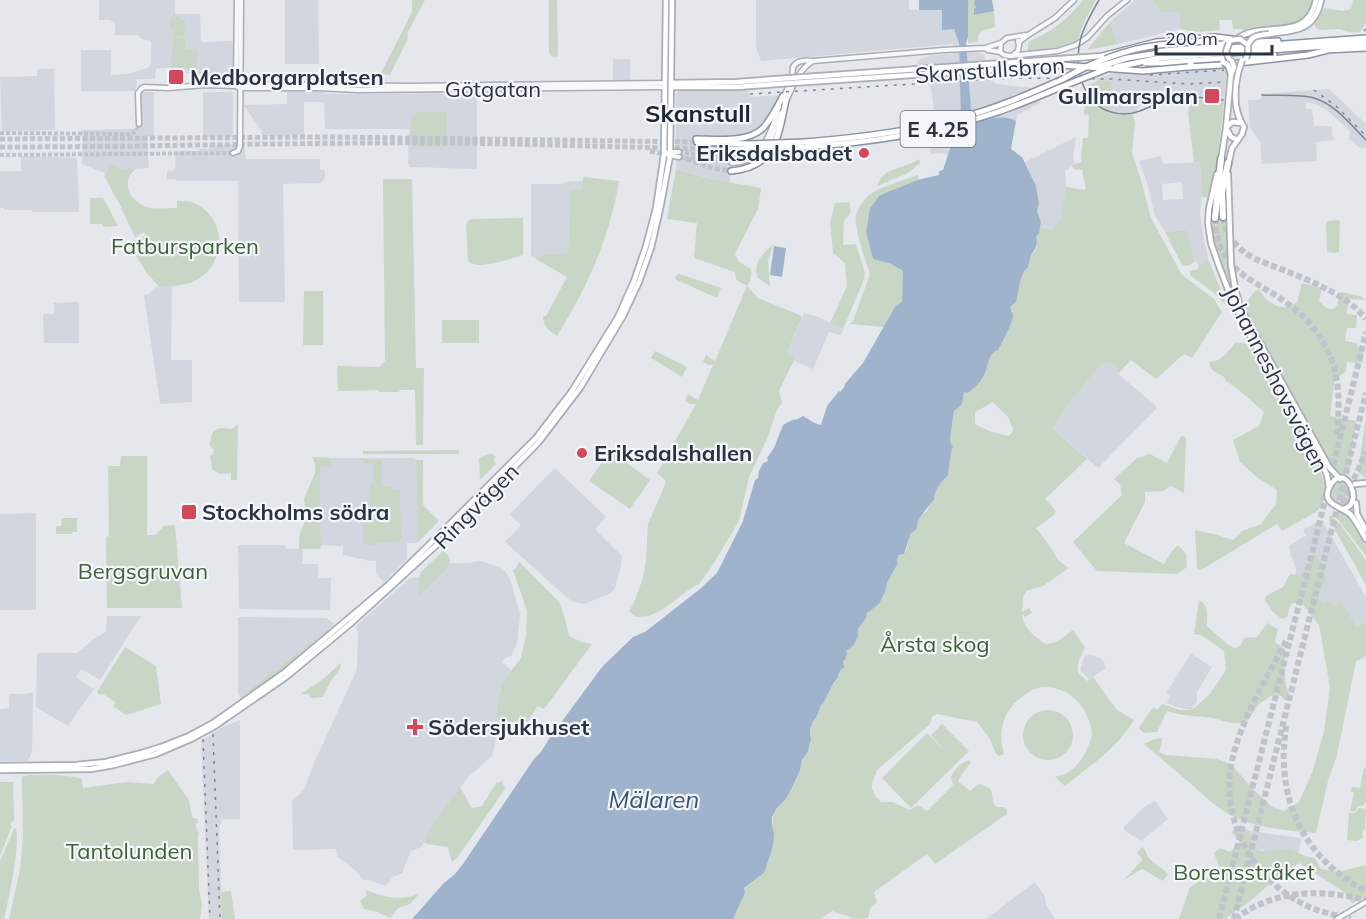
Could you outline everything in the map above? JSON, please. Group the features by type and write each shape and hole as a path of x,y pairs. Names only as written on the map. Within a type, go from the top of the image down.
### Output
{"highway":[{"path":"1102,56 1156,42 1215,37 1257,42 1307,42"},
{"path":"1159,56 1366,38"},
{"path":"1064,82 1075,73 1126,52 1148,47 1233,40"},
{"path":"1159,56 1366,46"},
{"path":"1244,59 1366,46"},
{"path":"1060,65 1143,70 1221,65 1308,55 1328,50"},
{"name":"E 4.25","path":"732,149 838,139 925,126 997,107 1113,62 1159,56"},
{"path":"1064,82 1124,69 1200,63 1224,63 1228,65 1231,74"},
{"path":"731,171 758,163 771,152 776,140 785,98"},
{"name":"E 4.25","path":"749,147 696,141 748,137 757,133 785,98"},
{"path":"1223,217 1224,161"},
{"path":"1215,218 1224,161"}],"main road":[{"path":"1242,123 1232,122 1226,128 1231,137 1238,140 1244,131 1244,127 1236,103 1236,85 1251,38 1269,32 1305,27 1317,14 1318,0"},
{"name":"Ringvägen","path":"0,766 91,769 153,755 209,730 302,664 354,621 443,539 536,446 576,394 604,349 629,304 651,248 670,154 669,3"},
{"name":"Skanstullsbron","path":"751,84 1102,56 1233,40 1245,34 1269,32"},
{"path":"1244,59 1231,60 1226,51 1233,40 1245,42 1248,45"},
{"name":"Skanstullsbron","path":"776,82 1060,65 1231,60"},
{"name":"Johanneshovsvägen","path":"1231,60 1234,67 1231,74 1224,161 1231,265 1236,296 1329,467 1340,478"},
{"name":"Götgatan","path":"668,85 751,84"},
{"name":"Ringvägen","path":"74,768 135,755 189,736 213,723 260,690 387,586 534,440 576,385 625,302 651,231 664,154 668,85"},
{"name":"Johanneshovsvägen","path":"1238,140 1224,161 1212,192 1209,232 1215,255 1240,317 1323,466 1329,487"},
{"path":"1366,530 1357,514 1356,503 1359,493 1355,484 1348,479 1340,478 1329,487 1328,494 1331,503 1350,513 1366,539"},
{"path":"1355,484 1366,483"},
{"path":"1343,509 1352,507 1356,503"},
{"name":"Ringvägen","path":"0,770 48,768"}],"street":[{"path":"233,153 239,149 239,0"},
{"path":"1013,55 1028,35 1056,18 1074,0"},
{"path":"985,48 1006,56 1021,56 1058,51 1076,45 1089,37 1107,16 1127,0"},
{"path":"732,161 751,156 768,140 793,76 793,67 797,63 806,60 985,48 1001,43 1007,38 1028,35"},
{"path":"1014,38 1026,52 1035,54"},
{"path":"1000,52 1001,43"},
{"path":"785,98 802,70 816,61"},
{"path":"797,63 802,70"},
{"path":"793,67 802,70"},
{"name":"Götgatan","path":"139,124 139,91 144,87 205,85 369,90 668,85"},
{"path":"664,154 679,154"},
{"path":"1337,919 1366,902"}],"shaded area":[{"path":"99,0 175,0 175,14 200,14 201,42 234,41 233,79 198,80 198,73 170,73 170,68 162,68 156,69 155,79 137,79 136,91 81,91 81,50 111,50 111,75 128,74 148,68 151,64 151,41 142,39 138,35 115,35 115,24 110,20 99,20"},
{"path":"285,0 318,0 319,64 285,64"},
{"path":"756,0 909,0 909,10 942,10 954,29 959,43 961,125 957,127 948,155 931,154 930,151 934,112 931,87 919,74 917,62 932,55 953,54 953,44 761,61 756,47"},
{"path":"1135,0 1153,0 1160,12 1180,12 1180,29 1118,44 1110,22"},
{"path":"966,53 984,54 988,76 996,84 1033,88 1040,103 1017,115 1016,121 1010,117 986,118 972,122"},
{"path":"613,59 630,59 630,81 613,82"},
{"path":"1225,68 1227,72 1224,102 1188,98 1162,102 1159,96 1137,108 1138,114 1128,115 1109,113 1110,81 1092,80 1118,72 1172,73"},
{"path":"37,69 54,69 55,130 2,131 0,77 37,76"},
{"path":"680,89 748,90 750,97 781,95 760,128 749,135 738,136 738,138 696,138 696,145 732,146 730,184 676,169 676,94"},
{"path":"1329,89 1366,124 1366,148 1360,148 1349,139 1350,131 1328,111 1316,104 1306,102 1306,109 1312,109 1314,126 1332,126 1332,135 1335,140 1316,142 1317,161 1262,164 1260,142 1250,128 1248,100 1261,99 1261,94"},
{"path":"287,91 316,91 330,94 477,93 477,169 410,167 408,163 409,129 325,129 324,102 304,102 304,135 262,136 261,130 244,105 287,104"},
{"path":"154,92 154,136 147,136 149,168 121,169 107,174 82,164 83,136 81,130 136,129 138,125 141,125 141,94"},
{"path":"203,92 233,92 233,137 203,137"},
{"path":"1076,137 1073,158 1075,164 1065,171 1066,187 1062,219 1052,230 1040,227 1036,186 1025,162"},
{"path":"244,144 246,159 320,159 320,170 325,170 325,178 321,183 283,184 285,302 239,302 238,181 167,179 167,171 175,170 176,151 199,151 199,149 209,149 209,145"},
{"path":"21,156 77,158 78,212 33,212 32,210 0,208 0,171 21,171"},
{"path":"1161,156 1164,164 1200,162 1202,197 1200,212 1209,261 1199,265 1195,261 1187,230 1165,232 1155,216 1139,161","holes":["1182,182 1183,199 1163,200 1162,184"]},
{"path":"583,181 584,190 570,190 568,253 544,254 542,257 534,257 531,252 531,184 563,184 564,182"},
{"path":"158,286 172,286 171,360 192,360 192,402 160,404 144,295 149,294"},
{"path":"79,302 79,343 44,343 43,314 54,314 54,303"},
{"path":"804,313 843,329 841,335 829,332 813,369 794,361 795,358 787,354"},
{"path":"1111,362 1116,366 1118,374 1156,406 1156,409 1098,468 1052,428 1100,365"},
{"path":"331,458 414,458 416,460 418,542 407,543 407,559 384,582 376,574 376,561 343,555 343,546 321,545 320,466 331,466"},
{"path":"555,468 606,517 595,529 622,556 615,588 611,593 584,604 571,601 505,542 521,525 510,514"},
{"path":"36,513 36,610 0,610 0,514"},
{"path":"1320,520 1366,597 1366,622 1356,627 1333,606 1324,603 1318,597 1318,593 1324,586 1308,561 1306,569 1296,575 1289,546 1305,536 1307,538 1303,530"},
{"path":"238,545 285,545 286,549 303,549 302,564 318,564 318,578 331,578 330,610 239,609"},
{"name":"Södersjukhuset","path":"479,561 502,568 507,574 520,615 517,644 511,656 502,662 512,671 500,686 496,708 500,722 492,756 468,777 430,828 421,847 411,851 402,873 393,877 385,886 363,880 356,871 337,856 336,849 293,850 292,801 304,790 357,669 358,634 356,626 410,578 419,577 419,592 450,563"},
{"path":"107,616 141,616 100,680 81,669 76,677 94,689 68,726 36,707 37,653 77,653 106,632"},
{"path":"238,617 326,618 333,623 333,626 319,639 249,690 250,693 242,700 238,693"},
{"path":"1089,654 1101,658 1106,668 1089,679 1080,670 1084,657"},
{"path":"1191,654 1212,667 1197,692 1197,702 1191,710 1167,703 1170,696 1166,693"},
{"path":"33,693 32,752 27,761 0,761 0,709 9,708 9,694"},
{"path":"240,720 240,819 222,819 219,827 222,919 209,919 201,741 223,727"},
{"path":"1155,801 1168,819 1141,841 1125,831 1124,827 1145,806"},
{"path":"1250,831 1301,838 1299,852 1288,849 1270,852 1256,849 1251,845"},
{"path":"1035,882 1055,919 986,919"}],"green space":[{"path":"412,0 425,0 408,32 407,41 390,75 382,74 379,78 378,73 381,73 412,12"},
{"path":"549,0 557,0 558,54 556,57 549,53"},
{"path":"968,0 975,0 974,14 994,11 995,27 981,31 978,42 968,43"},
{"path":"1083,0 1096,0 1077,42 1058,50 1028,51 1028,42 1058,25"},
{"path":"1153,0 1313,0 1303,17 1286,25 1246,31 1233,29 1232,20 1219,20 1220,30 1197,32 1180,29 1180,12 1160,12"},
{"path":"1353,0 1366,0 1366,23 1360,32 1352,33 1339,29 1319,30 1314,25 1324,8 1343,11 1351,9"},
{"path":"171,17 181,17 181,20 185,20 184,37 174,36 174,30 170,29"},
{"path":"1110,22 1118,44 1087,50"},
{"path":"173,38 185,38 186,49 197,49 197,68 174,68 171,65"},
{"name":"Årsta skog","path":"1100,80 1111,81 1109,113 1133,115 1135,124 1132,153 1151,218 1182,275 1214,299 1222,312 1192,358 1184,354 1156,379 1131,360 1118,374 1116,366 1111,362 1100,365 1052,428 1087,459 1045,499 1056,511 1036,528 1059,561 1069,568 1043,586 1026,591 1022,612 1029,608 1032,613 1025,617 1022,613 1024,623 1046,644 1057,642 1073,630 1085,648 1078,663 1078,673 1087,681 1093,677 1117,710 1134,720 1111,748 1065,786 1055,776 1072,770 1079,763 1088,748 1092,734 1084,710 1064,691 1050,687 1032,690 1012,706 1002,728 1004,754 999,756 977,722 937,714 932,717 930,724 877,770 872,783 876,797 881,802 892,802 910,810 918,805 927,811 953,785 951,777 956,769 969,760 971,762 958,781 970,791 979,784 988,787 994,804 997,807 1004,807 1007,814 935,864 927,854 874,892 877,902 870,909 868,918 855,919 832,911 821,919 733,919 745,893 744,889 764,873 775,812 792,789 809,750 811,726 820,706 836,681 846,651 853,646 858,637 858,629 869,611 879,604 898,563 898,556 906,551 911,533 922,514 934,500 938,486 948,476 953,446 950,439 954,411 962,404 964,392 968,393 982,379 992,354 998,350 1007,334 1013,317 1010,307 1016,302 1020,277 1037,247 1036,237 1040,227 1052,230 1061,219 1066,187 1086,190 1082,170 1074,169 1072,166 1082,160 1083,138 1088,138 1089,115 1084,114 1088,85","holes":["993,402 1008,417 1013,429 1008,436 975,424 975,412"]},
{"path":"1190,99 1224,102 1217,163 1207,198 1202,197 1200,162 1194,162 1188,113"},
{"path":"417,112 447,112 447,147 414,147 411,144 411,119"},
{"path":"919,159 920,163 906,174 877,186 884,175"},
{"name":"Fatbursparken","path":"111,165 122,169 137,168 129,178 128,188 138,203 147,207 177,208 177,201 189,202 203,208 212,217 217,228 218,252 206,273 191,283 167,286 158,286 148,275 129,244 146,235 144,232 135,237 104,176"},
{"path":"676,169 711,179 761,188 758,209 735,254 739,262 751,269 751,278 747,286 736,280 735,272 694,258 697,223 667,219"},
{"path":"918,175 919,181 880,195 870,208 866,232 873,259 891,264 903,271 902,302 895,308 884,327 849,324 853,321 870,274 858,235 856,214 873,192"},
{"path":"583,177 619,181 610,222 596,262 557,336 547,328 543,316 546,316 567,277 531,256 531,252 534,257 538,258 543,254 568,253 570,190 583,190"},
{"path":"383,179 412,179 416,368 424,368 423,445 416,445 415,390 338,391 337,366 379,367 385,361"},
{"path":"90,198 103,198 118,226 103,227 102,224 90,224"},
{"path":"849,202 851,212 844,221 843,245 856,244 865,273 843,329 830,323 847,286 845,263 833,253 830,222 835,203"},
{"path":"1212,208 1213,221 1229,220 1234,299 1213,243"},
{"path":"523,218 523,255 487,265 473,264 468,261 466,225 468,221 471,219"},
{"path":"1338,220 1340,222 1339,252 1327,252 1326,223"},
{"path":"1187,230 1195,261 1186,266 1182,265 1165,232"},
{"path":"773,245 768,262 770,286 758,278 756,268 762,256"},
{"path":"1209,261 1227,305 1190,275 1190,271 1198,269 1199,265"},
{"path":"676,275 721,288 717,298 677,280"},
{"path":"1302,283 1322,288 1319,301 1326,308 1333,309 1337,305 1341,292 1360,296 1366,300 1348,299 1347,314 1357,315 1356,328 1347,328 1345,341 1356,343 1364,354 1362,363 1347,362 1346,371 1340,376 1335,376 1330,416 1356,421 1349,474 1339,474 1333,469 1243,306 1259,289 1266,298 1279,307 1297,303"},
{"path":"747,286 758,298 802,316 787,354 795,358 779,391 782,402 749,477 739,521 712,566 699,584 662,610 649,616 636,617 629,611 643,578 648,524 665,485 665,480 657,473 696,404 685,401 688,394 698,400 713,365 703,362 706,355 715,361"},
{"path":"304,291 323,291 323,345 303,345"},
{"path":"442,320 479,320 479,343 442,343"},
{"path":"1236,342 1252,345 1302,434 1324,483 1324,501 1316,512 1282,531 1277,524 1198,570 1195,530 1233,540 1242,531 1261,524 1276,504 1277,490 1258,478 1240,462 1233,440 1259,426 1264,412 1224,377 1212,370 1209,362 1221,358"},
{"path":"655,351 687,367 682,377 651,358"},
{"path":"1366,422 1366,478 1358,472"},
{"path":"238,424 237,480 231,480 231,473 219,474 212,469 210,456 214,450 210,446 210,440 212,434 219,428 232,429"},
{"path":"1181,436 1186,437 1184,493 1171,486 1163,491 1145,492 1145,502 1124,543 1164,564 1178,545 1186,554 1187,567 1177,574 1097,571 1073,542 1122,495 1120,484 1114,479 1137,458 1150,454 1167,463"},
{"path":"459,450 459,454 363,454 363,451"},
{"path":"610,451 650,480 630,509 589,481"},
{"path":"491,453 496,457 493,460 496,464 480,479 479,458"},
{"name":"Bergsgruvan","path":"121,456 147,456 147,535 155,535 164,526 175,525 182,608 107,608 108,466 120,466"},
{"path":"312,457 331,458 331,466 320,467 321,545 320,549 299,549 299,536 306,518 304,499 315,473"},
{"path":"364,460 382,460 382,486 400,491 401,538 399,542 375,542 374,545 365,545 363,542 363,509 370,509 370,483 373,483 373,463 364,463"},
{"path":"416,460 423,460 423,505 439,521 418,542"},
{"path":"1343,482 1352,485 1355,494 1352,503 1343,506 1334,503 1331,494 1334,485"},
{"path":"1339,512 1348,516 1355,524 1366,544 1366,556 1333,513"},
{"path":"1330,515 1340,524 1366,560 1366,585 1329,519"},
{"path":"62,518 77,518 77,532 56,534 56,526 61,526"},
{"path":"443,551 450,559 448,567 420,595 421,572"},
{"path":"1315,553 1326,580 1318,597 1324,603 1330,601 1333,606 1342,602 1356,627 1366,622 1366,657 1356,661 1337,755 1328,781 1316,833 1267,827 1232,816 1213,803 1144,744 1163,738 1159,752 1165,755 1217,759 1232,765 1272,807 1284,811 1299,802 1312,773 1324,732 1330,687 1319,625 1303,605 1292,603 1287,617 1282,619 1273,612 1265,600 1266,596 1283,587 1290,574 1299,575"},
{"path":"519,562 559,602 569,636 592,644 544,709 537,706 520,736 499,732 500,722 496,708 500,686 521,658 526,635 527,611 513,570"},
{"path":"1199,600 1206,608 1207,626 1235,648 1240,646 1244,638 1257,637 1267,623 1278,629 1275,642 1285,649 1285,679 1290,696 1284,700 1281,696 1274,694 1259,704 1246,722 1241,723 1167,711 1157,732 1143,733 1139,728 1153,707 1157,710 1162,704 1180,710 1192,710 1210,694 1226,670 1224,651 1201,635 1194,634"},
{"path":"316,639 319,640 283,670 249,692 249,690"},
{"path":"125,647 156,666 161,704 126,715 113,706 114,701 97,692"},
{"path":"341,663 340,669 330,682 323,697 312,698 308,694 301,694 323,679"},
{"path":"1048,710 1062,714 1069,721 1073,735 1069,749 1062,756 1048,760 1034,756 1027,749 1023,735 1027,721 1034,714"},
{"path":"942,724 969,751 911,808 882,778 927,733 946,752 931,735"},
{"path":"1364,767 1366,769 1366,803 1364,806 1358,806 1355,811 1350,811 1354,793 1350,791 1352,787 1360,788"},
{"name":"Tantolunden","path":"168,770 190,802 193,818 198,819 198,823 195,824 199,834 199,890 202,905 200,919 9,919 20,869 23,837 22,777 42,775 77,778 82,779 83,788 127,782 154,784 157,778"},
{"path":"502,781 505,789 452,862 448,847 424,842 430,828 460,787 472,808 482,806 496,783"},
{"path":"0,782 13,782 14,821 10,825 12,826 0,856"},
{"path":"1359,808 1366,809 1363,838 1357,841 1347,840 1349,813 1355,813"},
{"name":"Borensstråket","path":"1238,826 1250,831 1253,846 1257,849 1262,851 1293,850 1315,858 1321,869 1338,872 1366,865 1366,897 1352,903 1344,892 1299,863 1226,919 1179,919 1190,887 1220,869 1214,853 1220,848 1230,852 1240,841 1231,832"},
{"path":"16,828 17,848 13,873 4,919 0,919 0,861"},
{"path":"1142,847 1149,858 1168,874 1163,881 1142,869 1124,880 1142,860 1137,853"},
{"path":"366,890 393,898 420,893 410,904 398,908 391,918 364,909 360,901 366,896"},
{"path":"231,891 235,919 222,919 221,892"}],"water":[{"name":"Mälaren","path":"919,0 968,0 966,43 972,122 1000,117 1016,121 1011,149 1022,157 1036,186 1039,204 1037,211 1041,222 1036,237 1036,246 1021,279 1016,302 1010,307 1013,317 1009,329 998,350 992,354 978,385 968,393 964,392 962,404 954,411 950,439 953,446 948,476 938,486 934,500 919,519 917,529 911,533 904,554 899,555 898,563 879,604 867,613 858,629 858,637 853,646 846,651 843,661 844,668 841,669 810,729 811,739 808,752 802,760 800,770 791,790 772,817 773,846 764,873 744,888 745,893 733,919 412,919 463,864 534,759 602,667 633,637 645,632 717,573 743,521 759,471 763,463 767,462 783,425 803,416 821,425 827,406 863,363 895,307 902,302 903,271 891,264 873,259 866,232 870,208 880,195 921,179 939,175 939,171 943,170 957,127 961,125 959,43 954,29 942,30 942,10 919,10"},
{"path":"975,0 992,0 994,11 974,15"},
{"path":"774,246 786,248 782,277 770,275"}],"tunnel":[{"path":"0,133 131,134 136,131 139,124"},
{"path":"0,139 333,137 696,142"},
{"path":"0,147 450,143 732,149"},
{"path":"650,151 731,171"},
{"path":"679,152 731,159"},
{"path":"0,155 233,153"},
{"path":"679,157 732,163"},
{"path":"1223,217 1230,236 1238,247 1249,255 1330,291 1356,308 1366,319"},
{"path":"1215,218 1217,237 1230,263 1240,273 1298,312 1309,322 1322,340 1336,374 1339,405 1337,436"},
{"path":"1219,919 1366,332"},
{"path":"1234,919 1366,393"},
{"path":"1339,512 1366,452"},
{"path":"1286,641 1251,707 1235,749 1230,772 1233,817 1252,858 1283,892 1315,909 1351,919"},
{"path":"1286,726 1284,754 1286,785 1298,822 1307,839 1332,868 1366,891"},
{"path":"1235,919 1266,902 1298,894 1332,894 1366,900"}],"tram line":[{"path":"1099,0 1081,37 1078,63 1084,88 1099,106 1110,112 1124,114 1137,112 1178,97 1223,100"},
{"path":"1262,95 1302,96 1322,101 1342,116 1366,140"}],"railway":[{"path":"1150,75 1224,70"},
{"path":"750,94 1012,78 1111,79 1188,84 1226,82"},
{"path":"1314,90 1336,106 1366,136"},
{"path":"213,734 220,919"},
{"path":"203,739 210,919"}],"place":[{"name":"Medborgarplatsen","path":"176,77"},
{"name":"Gullmarsplan","path":"1212,96"},
{"name":"Eriksdalsbadet","path":"864,153"},
{"name":"Eriksdalshallen","path":"582,453"},
{"name":"Stockholms södra","path":"189,512"},
{"name":"Södersjukhuset","path":"415,727"}],"district":[{"name":"Skanstull","path":"698,113"}]}
